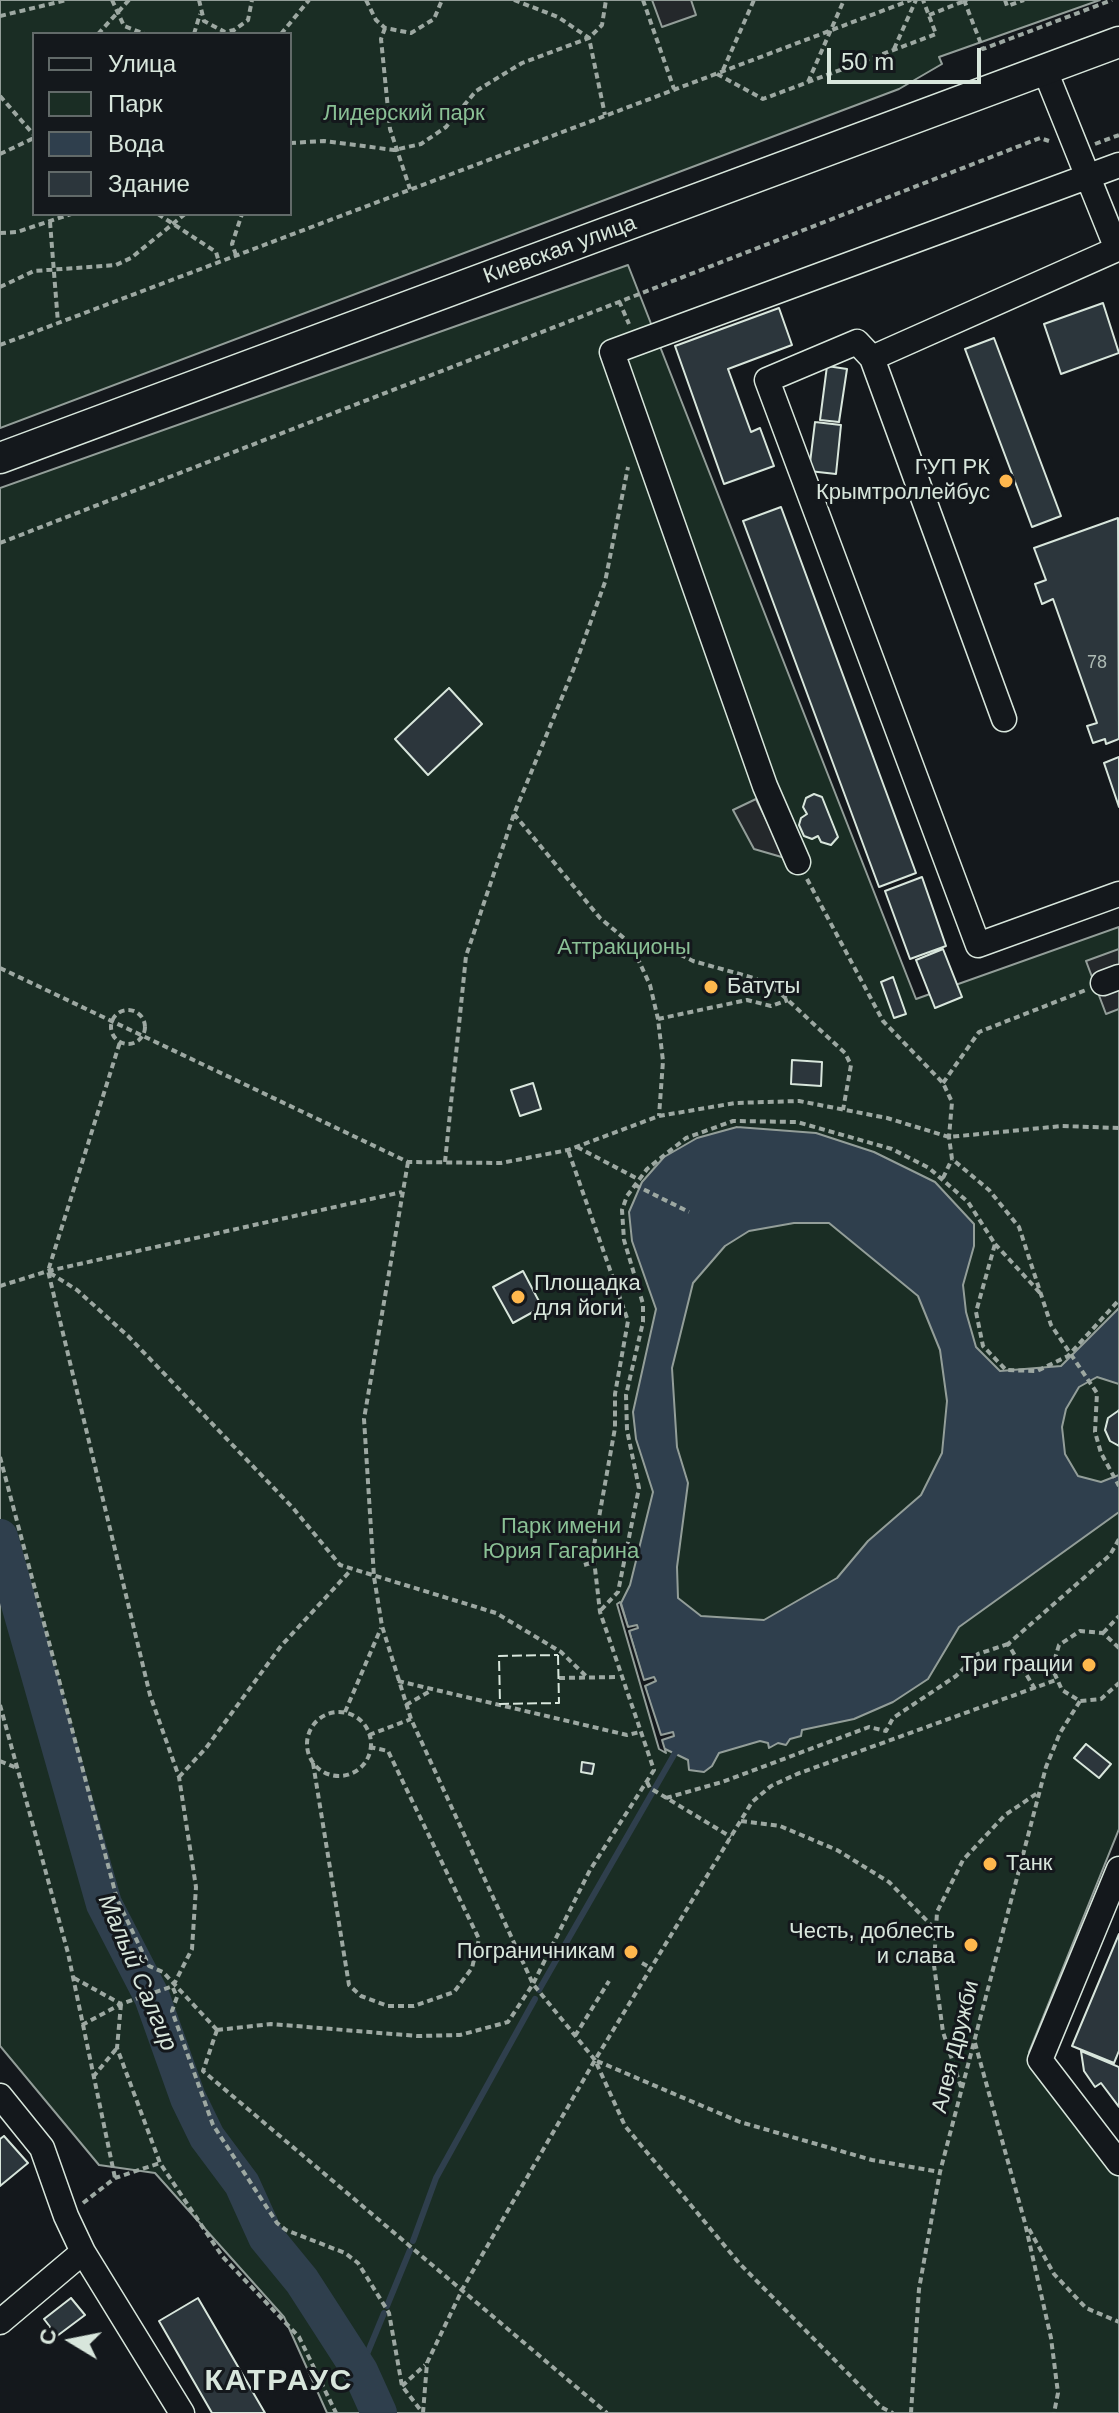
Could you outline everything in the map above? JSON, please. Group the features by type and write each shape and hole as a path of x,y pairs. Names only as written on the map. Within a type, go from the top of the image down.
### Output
{"main road":[{"name":"Киевская улица","path":"0,458 1119,42"}],"street":[{"path":"872,358 1117,249 1044,68"},
{"path":"798,862 765,786 612,352 1087,174 1119,165"},
{"path":"1004,719 872,358 857,342 767,380 978,945 1119,894"},
{"path":"1116,2155 1040,2060 1119,1869"},
{"path":"0,2096 42,2148 66,2216 83,2252 182,2413"},
{"path":"0,2322 83,2252"}],"path":[{"path":"0,16 67,0"},
{"path":"112,0 124,26 140,32"},
{"path":"100,32 129,0"},
{"path":"195,32 200,14 199,0"},
{"path":"227,32 248,20 252,0"},
{"path":"283,32 309,0"},
{"path":"366,0 376,20 385,28 411,33 424,28 434,19 442,0"},
{"path":"514,0 558,17 589,38 605,115"},
{"path":"292,143 324,141 394,150 421,144 446,127 476,91 522,63 589,38 602,25 606,0"},
{"path":"643,0 674,89"},
{"path":"723,70 754,0"},
{"path":"807,82 844,0"},
{"path":"0,345 914,0"},
{"path":"894,49 914,0"},
{"path":"715,73 763,99 936,34 923,0"},
{"path":"929,15 965,0 983,49 1112,0"},
{"path":"1005,0 1007,6 1024,0"},
{"path":"200,14 210,27 222,32"},
{"path":"385,28 381,39 394,150 411,189"},
{"path":"0,96 32,135"},
{"path":"0,154 32,138"},
{"path":"0,543 1040,138"},
{"path":"0,233 17,232 66,216"},
{"path":"161,216 216,252 219,262"},
{"path":"0,287 34,271 116,265 131,258 183,216"},
{"path":"236,255 232,244 241,216"},
{"path":"50,222 58,323"},
{"path":"445,1163 466,956 514,814 574,668 605,582 628,465"},
{"path":"514,814 600,918 631,944 650,985 658,1019 663,1061 659,1116"},
{"path":"798,862 883,1021 943,1083 952,1102 949,1137 952,1159 943,1179"},
{"path":"631,944 667,948 693,961 754,978 788,1000 845,1053 851,1065 843,1110"},
{"path":"0,968 408,1162 501,1163 568,1150 659,1116 716,1103 776,1101 843,1110 949,1137 1062,1126 1119,1128"},
{"path":"943,1083 979,1032 1111,980"},
{"path":"658,1019 747,1000 771,1006 788,1000"},
{"path":"120,1012 136,1012 144,1020 143,1035 132,1044 120,1042 113,1035 112,1021 120,1012"},
{"path":"82,2025 121,2004 173,1986 192,1949 196,1887 179,1777 150,1695 48,1271 120,1042"},
{"path":"600,1612 618,1592 639,1488 627,1430 626,1395 643,1322 643,1304 624,1240 622,1210 637,1182 663,1154 686,1138 733,1121 773,1119 846,1133 892,1149 943,1179 981,1219 995,1244 1044,1296"},
{"path":"577,1147 689,1212"},
{"path":"217,2030 271,2024 417,2036 460,2035 508,2022 533,1984 590,1870 654,1770 619,1677 600,1612 594,1562 628,1321 568,1150"},
{"path":"952,1159 989,1190 1019,1227 1051,1325 1070,1358 1097,1393 1095,1432 1101,1453 1119,1486"},
{"path":"408,1162 364,1419 374,1577 382,1626 405,1706 533,1984 595,2060 625,2126 739,2263 881,2407 893,2413"},
{"path":"0,1286 48,1271 402,1192"},
{"path":"995,1244 976,1312 983,1346 1000,1366 1023,1373 1070,1358 1119,1300"},
{"path":"48,1271 77,1290 128,1336 293,1508 340,1565 496,1613 561,1652 588,1678"},
{"path":"0,1457 117,1899 149,1966 163,1972 217,2030"},
{"path":"666,1798 722,1782 869,1727 886,1731 893,1718 956,1676 978,1654 992,1646 1008,1644 1110,1555 1119,1539"},
{"path":"584,1565 594,1562"},
{"path":"179,1777 206,1748 281,1646 352,1569"},
{"path":"1103,1633 1119,1616"},
{"path":"345,1712 382,1626"},
{"path":"1119,1648 1103,1633 1080,1631 1059,1645 1052,1668 1062,1690 1080,1701 1101,1699 1119,1683"},
{"path":"1008,1644 1035,1689"},
{"path":"559,1678 619,1677"},
{"path":"423,2413 427,2363 463,2288 595,2060 752,1802 771,1786 975,1707 1056,1680"},
{"path":"398,1681 627,1735 640,1732"},
{"path":"405,1706 432,1690"},
{"name":"Алея Дружби","path":"911,2413 919,2289 940,2172 1039,1792 1060,1733 1080,1701"},
{"path":"0,1705 73,1978 115,2178"},
{"path":"313,1763 322,1771 347,1775 367,1759 369,1735 364,1725 345,1712 332,1713 312,1727 308,1751 313,1763 349,1985 361,1996 388,2006 414,2006 454,1992 472,1968 479,1939 388,1751 370,1747"},
{"path":"369,1735 411,1719"},
{"path":"0,1761 17,1768"},
{"path":"647,1781 650,1788 731,1837"},
{"path":"962,2089 943,2032 934,1965 937,1912 963,1860 1005,1815 1039,1792"},
{"path":"741,1821 780,1826 837,1850 889,1882 936,1930"},
{"path":"642,1963 651,1968"},
{"path":"73,1978 121,2004"},
{"path":"575,2036 609,1981"},
{"path":"173,1986 177,1997 172,2011 213,2125 277,2223 345,2253 358,2263 389,2313 402,2386 423,2413"},
{"path":"121,2004 117,2048 160,2163 222,2256 299,2337 336,2413"},
{"path":"194,2075 203,2071 217,2030"},
{"path":"974,2041 1025,2223 1051,2338 1058,2393 1054,2413"},
{"path":"93,2077 117,2048"},
{"path":"595,2060 740,2122 872,2160 940,2172"},
{"path":"203,2071 607,2413"},
{"path":"66,2216 115,2178 160,2163"},
{"path":"1025,2223 1054,2274 1086,2308 1119,2322"},
{"path":"402,2386 427,2363"}],"green space":[{"name":"Лидерский парк","path":"0,0 1100,0 939,57 942,64 899,89 0,428"},
{"name":"Парк имени Юрия Гагарина","path":"628,265 916,999 1119,927 1119,1829 1029,2052 1119,2174 1119,2413 327,2413 284,2317 155,2173 99,2165 0,2046 0,488"}],"shaded area":[{"path":"652,0 691,0 696,15 662,27"},
{"path":"756,799 785,858 754,849 733,810"},
{"path":"1119,949 1119,1009 1106,1014 1086,961"}],"water":[{"path":"737,1127 816,1133 874,1152 935,1182 974,1224 974,1246 963,1285 966,1312 976,1347 1000,1371 1061,1366 1119,1308 1119,1384 1097,1377 1079,1387 1066,1409 1062,1427 1065,1454 1078,1476 1101,1482 1119,1475 1119,1512 959,1627 928,1679 893,1702 854,1719 802,1730 801,1736 790,1739 786,1745 778,1743 769,1748 768,1743 760,1741 719,1753 712,1766 704,1772 689,1770 688,1760 663,1748 621,1603 630,1585 653,1492 636,1439 633,1412 656,1309 632,1241 629,1212 642,1182 664,1157 697,1138","holes":["794,1223 829,1223 918,1296 940,1350 947,1401 942,1453 921,1495 868,1541 837,1578 764,1620 701,1616 678,1598 677,1567 688,1483 677,1447 672,1368 693,1283 725,1246 749,1231"]}],"pier":[{"path":"620,1602 628,1627 637,1625 638,1628 629,1631 644,1680 654,1677 656,1681 645,1686 661,1735 673,1732 674,1736 662,1740 666,1753 659,1749 617,1604"}],"building":[{"path":"1103,303 1119,353 1061,374 1044,324"},
{"path":"779,308 792,345 728,369 751,432 760,428 774,466 724,484 675,346"},
{"path":"994,338 1061,516 1032,527 965,349"},
{"path":"827,366 847,369 839,422 820,420"},
{"path":"815,422 841,425 836,474 809,471"},
{"path":"781,507 916,873 879,887 743,521"},
{"path":"1118,518 1119,739 1106,744 1105,739 1093,743 1087,726 1097,723 1053,599 1042,604 1035,584 1046,580 1034,548"},
{"path":"449,688 482,724 428,775 395,739"},
{"path":"1119,757 1119,807 1104,763"},
{"path":"814,794 822,797 838,837 831,845 821,842 818,836 812,839 804,836 799,825 801,818 807,814 803,807 806,798"},
{"path":"922,877 946,946 910,959 885,891"},
{"path":"943,949 962,997 935,1008 916,960"},
{"path":"893,977 906,1014 894,1018 881,982"},
{"path":"792,1060 822,1062 821,1086 791,1084"},
{"path":"533,1083 541,1109 520,1116 511,1090"},
{"name":"Площадка для йоги","path":"523,1271 542,1307 513,1323 493,1287"},
{"path":"1119,1410 1119,1446 1110,1441 1105,1430 1108,1418"},
{"path":"1086,1744 1111,1764 1099,1778 1074,1758"},
{"path":"582,1762 594,1764 592,1774 581,1772"},
{"path":"1119,1934 1119,2051 1114,2063 1072,2046"},
{"path":"1081,2051 1119,2067 1119,2107 1101,2083 1095,2087 1084,2071"},
{"path":"4,2136 28,2163 0,2186 0,2139"},
{"path":"71,2298 85,2315 57,2336 44,2319"},
{"path":"198,2298 265,2413 212,2413 159,2321"}],"waterway":[{"name":"Малый Салгир","path":"0,1537 104,1904 152,1997 188,2098 207,2137 242,2184 266,2237 302,2281 360,2371 379,2413"},
{"path":"539,1990 675,1753"},
{"path":"413,2241 436,2178 535,1999"},
{"path":"387,2306 410,2250"},
{"path":"360,2371 384,2313"}],"fence":[{"path":"558,1655 559,1703 500,1704 499,1656 558,1655"}],"place":[{"name":"ГУП РК Крымтроллейбус","path":"1006,481"},
{"name":"Батуты","path":"711,987"},
{"name":"Площадка для йоги","path":"518,1297"},
{"name":"Три грации","path":"1089,1665"},
{"name":"Танк","path":"990,1864"},
{"name":"Честь, доблесть и слава","path":"971,1945"},
{"name":"Пограничникам","path":"631,1952"}],"district":[{"name":"КАТРАУС","path":"279,2382"}],"park label":[{"name":"Аттракционы","path":"624,948"}]}
